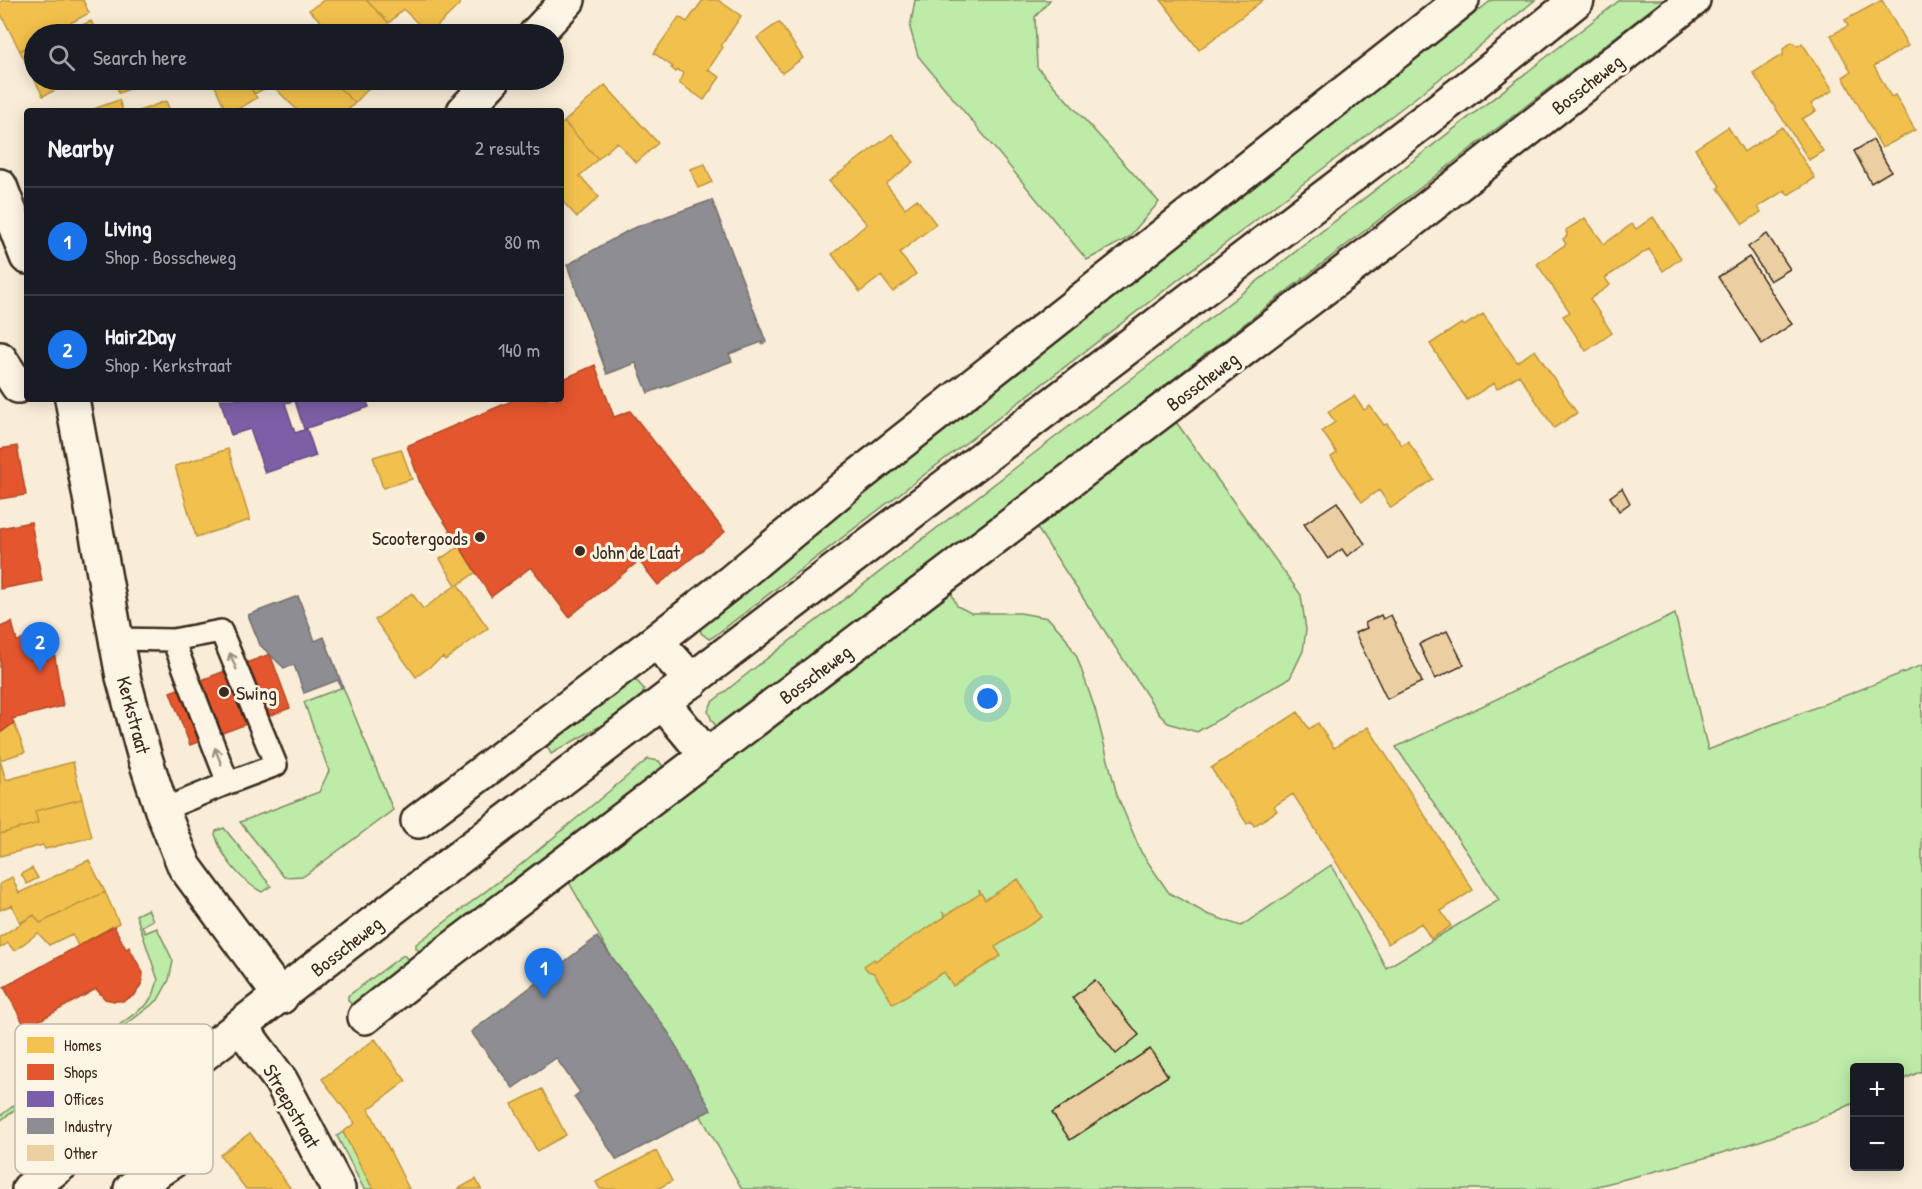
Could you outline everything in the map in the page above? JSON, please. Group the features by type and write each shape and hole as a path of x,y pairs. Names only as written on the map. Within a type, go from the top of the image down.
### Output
{"street":[{"path":"545,24 568,0"},
{"path":"418,821 656,641 861,474 1462,0"},
{"name":"Bosscheweg","path":"213,1048 402,901 1483,76 1577,0"},
{"name":"Bosscheweg","path":"365,1017 1382,244 1693,0"},
{"path":"467,108 484,90"},
{"path":"0,186 24,249"},
{"path":"0,359 15,388"},
{"name":"Kerkstraat","path":"73,402 126,687 162,810 185,867 281,996"},
{"path":"656,641 692,681"},
{"path":"663,703 707,756"},
{"name":"Streepstraat","path":"241,1027 281,1080 338,1189"},
{"name":"Bosscheweg","path":"29,1189 49,1174"},
{"path":"131,1189 153,1174"}],"lane":[{"path":"116,639 173,640 221,631 276,765 162,810"},
{"path":"173,640 228,783"}],"green space":[{"path":"915,0 1050,0 1035,17 1037,67 1159,202 1128,238 1087,260 918,56 910,28"},
{"path":"1492,0 1535,0 1437,81 713,637 709,639 701,633 700,626 836,514 1101,303"},
{"path":"1620,0 1663,0 889,599 718,728 712,721 708,711 712,702 752,670"},
{"path":"1176,422 1301,595 1306,630 1303,651 1290,678 1197,732 1168,723 1159,714 1037,528"},
{"path":"951,592 957,606 971,613 1020,613 1048,618 1064,635 1077,657 1095,709 1117,795 1141,852 1169,893 1207,914 1241,926 1331,865 1386,968 1499,900 1396,747 1675,614 1708,750 1922,665 1922,1071 1904,1079 1904,1063 1850,1063 1850,1105 1822,1118 1722,1153 1585,1189 742,1189 565,875"},
{"path":"631,681 637,681 644,689 642,696 602,725 551,754 547,746"},
{"path":"343,687 393,810 304,876 284,877 240,822 319,792 329,771 304,702"},
{"path":"648,759 659,761 664,768 421,953 416,948 416,944 519,866"},
{"path":"224,828 271,886 262,892 247,882 233,868 222,852 215,834 216,831"},
{"path":"148,909 153,920 142,926 145,933 157,928 173,961 169,980 158,1000 127,1024 121,1024 147,1004 158,980 136,915"},
{"path":"405,956 410,963 356,1011 348,1000 348,996"},
{"path":"15,1105 15,1110 0,1121 0,1116"},
{"path":"343,1132 373,1189 364,1189 337,1136"}],"building: Homes":[{"path":"4,0 83,0 89,13 69,24 24,24 24,49 20,51 0,12 0,2"},
{"path":"324,0 366,0 389,23 324,24 309,10"},
{"path":"366,0 456,0 460,4 439,24 419,24 403,9 389,23"},
{"path":"703,0 718,0 741,16 708,70 720,77 704,100 679,83 684,74 678,70 676,72 671,68 673,67 654,53 679,17 687,22"},
{"path":"1161,0 1263,0 1199,50"},
{"path":"1882,0 1908,46 1874,66 1891,97 1895,95 1915,130 1882,148 1843,77 1851,72 1831,35 1848,26 1845,20"},
{"path":"779,22 803,58 782,73 757,38"},
{"path":"1792,42 1798,46 1802,43 1833,90 1811,104 1816,111 1802,119 1823,151 1809,160 1753,73 1783,56 1783,49"},
{"path":"605,85 658,143 636,163 617,142 598,159 564,122"},
{"path":"40,90 55,90 43,96"},
{"path":"217,90 252,90 257,98 240,108 225,108"},
{"path":"277,90 341,90 355,103 350,108 295,108"},
{"path":"341,90 367,90 355,103"},
{"path":"119,100 122,108 96,108"},
{"path":"166,101 169,108 147,108"},
{"path":"564,122 598,159 580,176 599,197 577,217 564,203"},
{"path":"1728,127 1744,152 1782,127 1815,178 1788,195 1785,190 1758,207 1761,212 1743,224 1695,149"},
{"path":"892,134 914,162 886,184 905,208 917,199 936,224 899,253 916,274 893,292 881,276 860,292 832,254 867,224 829,181"},
{"path":"705,164 712,182 698,188 690,169"},
{"path":"1653,217 1681,258 1663,271 1649,249 1605,278 1610,285 1590,299 1612,333 1586,351 1563,316 1570,312 1537,264 1566,244 1563,239 1567,236 1566,230 1585,218 1604,244 1632,224 1636,229"},
{"path":"1483,314 1517,362 1535,350 1577,413 1554,428 1519,375 1497,389 1494,383 1467,400 1430,344 1462,323 1464,326"},
{"path":"1354,396 1364,410 1370,406 1402,445 1408,441 1433,479 1391,508 1379,490 1362,502 1331,457 1337,453 1322,431 1335,422 1328,412"},
{"path":"228,449 250,520 196,537 175,466"},
{"path":"401,449 412,479 383,488 373,457"},
{"path":"460,546 476,572 458,585 488,628 445,660 443,657 416,677 375,620 412,593 423,609 456,585 440,559"},
{"path":"1298,712 1309,729 1318,723 1334,748 1368,727 1473,890 1441,911 1451,926 1431,939 1421,923 1388,944 1293,794 1274,806 1277,811 1254,826 1251,821 1247,824 1211,768"},
{"path":"14,723 25,752 0,760 0,733"},
{"path":"0,760 6,780 73,762 82,799 35,811 38,823 0,834"},
{"path":"82,799 92,837 45,849 43,845 0,856 0,834 38,823 35,811"},
{"path":"89,860 105,892 40,923 34,915 20,923 12,905 0,910 0,884 12,877 19,893"},
{"path":"32,868 38,878 27,884 21,874"},
{"path":"1018,879 1042,917 995,947 1001,956 953,986 944,972 893,1004 874,973 868,971 864,966 945,917 943,913 946,915 980,894 979,890 985,900"},
{"path":"105,892 119,923 78,946 72,934 49,945 38,933 14,951 8,943 0,948 0,937 34,915 40,923"},
{"path":"375,1039 406,1081 369,1109 409,1189 373,1189 343,1132 355,1123 322,1079"},
{"path":"542,1089 566,1135 537,1151 512,1104"},
{"path":"250,1133 291,1189 246,1189 220,1155"},
{"path":"656,1151 672,1181 657,1189 600,1189 596,1182"},
{"path":"476,1179 481,1189 458,1189"}],"building: Shops":[{"path":"595,365 614,417 630,411 725,532 658,585 639,561 569,617 531,567 491,597 420,483 407,446 509,402 564,402 564,379"},
{"path":"17,446 26,495 0,499 0,449"},
{"path":"31,522 42,581 0,589 0,528"},
{"path":"12,622 17,641 51,633 63,706 12,719 14,723 0,733 0,627"},
{"path":"270,654 290,708 190,745 170,692"},
{"path":"114,926 126,949 129,947 143,973 142,983 135,995 123,1001 105,999 96,989 33,1024 24,1024 4,987"}],"building: Offices":[{"path":"221,402 290,402 285,403 295,433 307,429 316,456 265,473 250,429 231,435"},
{"path":"295,402 367,402 369,407 304,429"}],"building: Industry":[{"path":"712,200 766,342 729,354 732,361 648,393 636,363 607,374 567,265 631,229"},
{"path":"298,596 315,641 324,637 343,687 341,688 338,680 304,693 294,665 284,668 260,645 248,615"},
{"path":"597,937 668,1032 711,1110 617,1160 574,1097 580,1092 556,1058 513,1088 471,1032"}],"building: Other":[{"path":"1873,140 1891,171 1871,183 1854,151"},
{"path":"1767,234 1790,269 1770,281 1748,247"},
{"path":"1749,257 1792,324 1762,344 1718,277"},
{"path":"1622,488 1630,503 1619,511 1610,497"},
{"path":"1337,502 1365,544 1347,556 1342,549 1328,559 1304,524"},
{"path":"1381,615 1383,619 1391,615 1422,682 1387,699 1355,633 1367,628 1365,623"},
{"path":"1447,631 1464,665 1435,679 1419,644"},
{"path":"1095,980 1139,1035 1116,1054 1072,998"},
{"path":"1150,1049 1168,1076 1070,1140 1052,1113"}],"place":[{"name":"Scootergoods","path":"480,537"},
{"name":"John de Laat","path":"580,551"},
{"name":"Hair2Day","path":"40,672"},
{"name":"Swing","path":"224,692"},
{"name":"Living","path":"544,998"}]}
